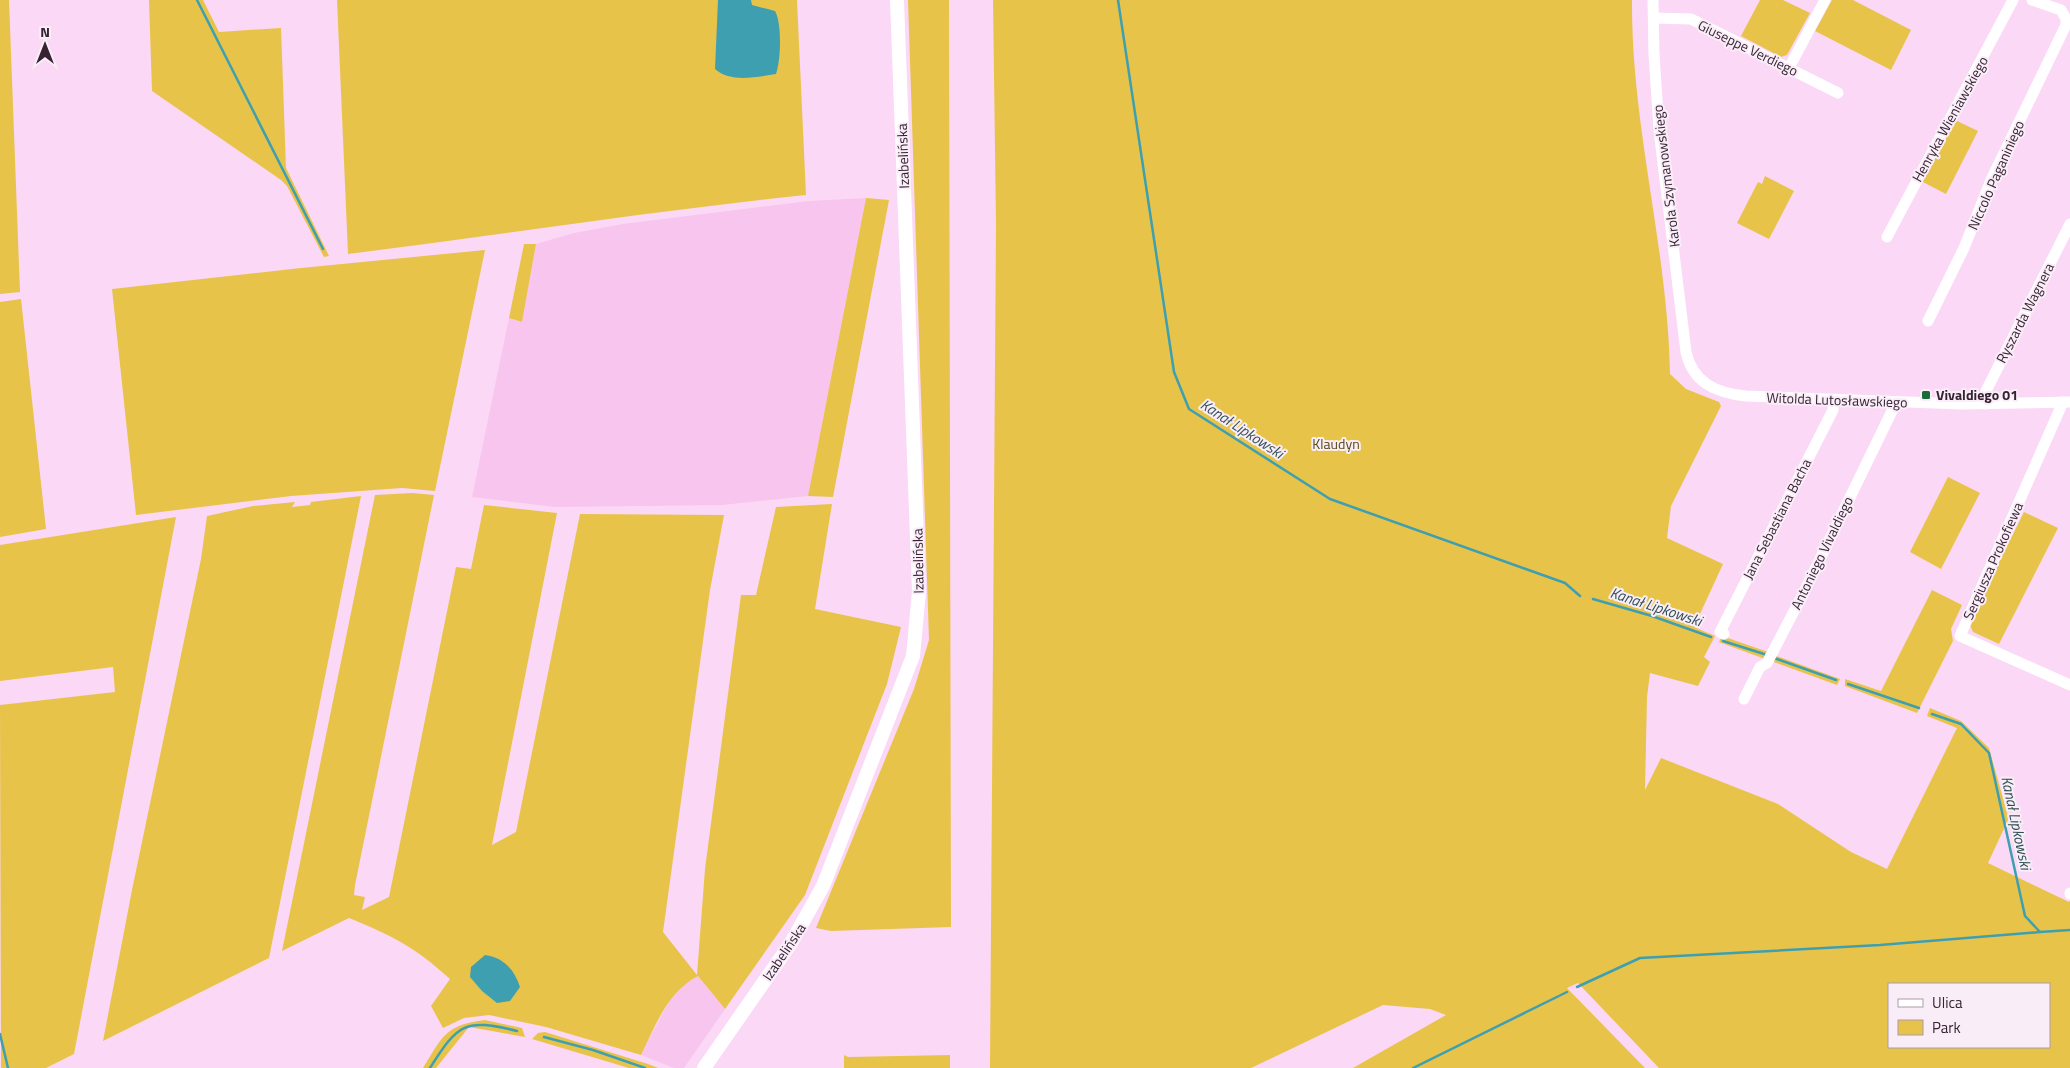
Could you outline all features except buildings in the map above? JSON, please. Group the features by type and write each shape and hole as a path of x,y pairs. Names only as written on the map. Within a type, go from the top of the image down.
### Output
{"street":[{"name":"Izabelińska","path":"704,1068 792,943 816,902 913,656 919,592 897,0"},
{"name":"Karola Szymanowskiego","path":"1654,0 1659,130 1686,352"},
{"path":"1789,68 1825,0"},
{"name":"Henryka Wieniawskiego","path":"1887,237 2013,0"},
{"name":"Niccolo Paganiniego","path":"1928,321 1964,248 1991,180 2065,28 2066,19 2064,13 2032,0"},
{"name":"Giuseppe Verdiego","path":"1654,18 1691,20 1838,93"},
{"name":"Ryszarda Wagnera","path":"1986,404 1986,391 2070,224"},
{"name":"Witolda Lutosławskiego","path":"1686,352 1688,364 1698,377 1711,388 1722,393 1834,401 1986,404 2066,402"},
{"name":"Jana Sebastiana Bacha","path":"1724,634 1720,632 1833,410 1834,401"},
{"name":"Antoniego Vivaldiego","path":"1744,699 1760,667 1767,663 1803,594 1892,411 1892,402"},
{"name":"Sergiusza Prokofiewa","path":"2066,402 1960,636 2070,685"}],"shaded area":[{"path":"866,198 808,496 722,505 555,507 472,497 509,318 522,322 536,244 574,233 623,224 809,201"},
{"path":"698,976 725,1009 684,1068 674,1068 641,1055 670,999 685,982"}],"green space":[{"path":"0,0 9,0 20,292 0,294"},
{"path":"149,0 203,0 219,32 281,28 286,168 329,256 324,257 287,186 281,180 152,91"},
{"path":"337,0 797,0 806,195 691,208 348,254"},
{"path":"908,0 949,0 951,927 831,931 816,928 914,689 929,640"},
{"name":"Klaudyn","path":"993,0 1632,0 1637,94 1663,281 1668,327 1670,374 1686,389 1719,402 1721,406 1671,506 1667,538 1723,564 1694,627 1715,636 1704,657 1710,662 1698,686 1650,673 1647,697 1645,790 1661,758 1778,804 1851,852 1887,869 1957,728 1927,716 1930,708 1961,721 1989,748 2007,813 2008,820 1988,863 2069,902 2070,900 2070,1068 1659,1068 1578,983 1567,988 1645,1068 1353,1068 1446,1015 1430,1009 1383,1005 1251,1068 990,1068 996,225"},
{"path":"1760,0 1783,0 1810,13 1787,55 1781,57 1741,36"},
{"path":"1832,0 1853,0 1911,30 1891,70 1815,31"},
{"path":"1953,119 1978,131 1946,194 1921,181"},
{"path":"1765,176 1794,191 1769,239 1737,223 1758,182 1762,184"},
{"path":"866,198 889,200 833,497 808,496"},
{"path":"524,244 536,244 522,322 509,318"},
{"path":"485,250 435,491 402,488 291,496 136,515 112,289"},
{"path":"21,299 46,529 0,537 0,302"},
{"path":"1948,477 1980,493 1941,569 1910,552"},
{"path":"412,493 434,495 355,885 354,895 365,897 362,910 389,897 456,567 471,569 484,505 557,513 492,845 516,832 580,514 724,515 710,590 663,932 697,975 705,869 741,595 756,595 776,507 832,504 815,609 901,627 887,684 805,895 725,1009 698,976 687,983 670,1000 657,1021 641,1055 546,1027 489,1015 464,1018 443,1028 431,1006 450,979 403,943 349,918 282,951 375,495"},
{"path":"361,496 269,958 103,1041 132,890 201,559 207,516 253,506 295,502 292,507 310,505 311,502"},
{"path":"2024,512 2058,528 1999,644 1973,632 1969,623"},
{"path":"176,517 74,1054 46,1068 1,1068 0,705 115,692 113,667 0,681 0,545"},
{"path":"1932,590 1962,605 1951,629 1953,641 1917,713 1845,686 1845,679 1881,691"},
{"path":"1722,636 1768,652 1765,659 1719,642"},
{"path":"1774,655 1840,679 1837,685 1771,661"},
{"path":"485,1020 522,1028 525,1037 469,1027 436,1068 423,1068 446,1034 461,1025"},
{"path":"545,1032 658,1068 629,1068 532,1039 538,1033"},
{"path":"844,1055 848,1057 950,1055 950,1068 844,1068"}],"water":[{"path":"718,0 751,0 752,5 775,11 779,24 780,42 776,74 736,78 715,69"},
{"path":"485,955 492,956 503,962 515,975 520,987 510,1001 497,1003 482,991 470,977 471,967"}],"waterway":[{"path":"197,0 323,249"},
{"name":"Kanał Lipkowski","path":"1118,0 1174,372 1189,409 1330,499 1565,583 1580,596"},
{"name":"Kanał Lipkowski","path":"1593,599 1652,616 1711,637"},
{"name":"Kanał Lipkowski","path":"1723,641 1764,654"},
{"name":"Kanał Lipkowski","path":"1774,658 1836,680"},
{"name":"Kanał Lipkowski","path":"1848,684 1919,708"},
{"name":"Kanał Lipkowski","path":"1932,714 1961,724 1989,753 2025,916 2040,932 2070,930"},
{"path":"1577,987 1640,958 1880,945 2040,932"},
{"path":"1413,1068 1567,992"},
{"path":"430,1068 448,1042 464,1028 474,1025 485,1025 517,1031"},
{"path":"0,1034 8,1068"},
{"path":"544,1037 593,1050 645,1068"}],"place":[{"name":"Vivaldiego 01","path":"1926,395"}]}
